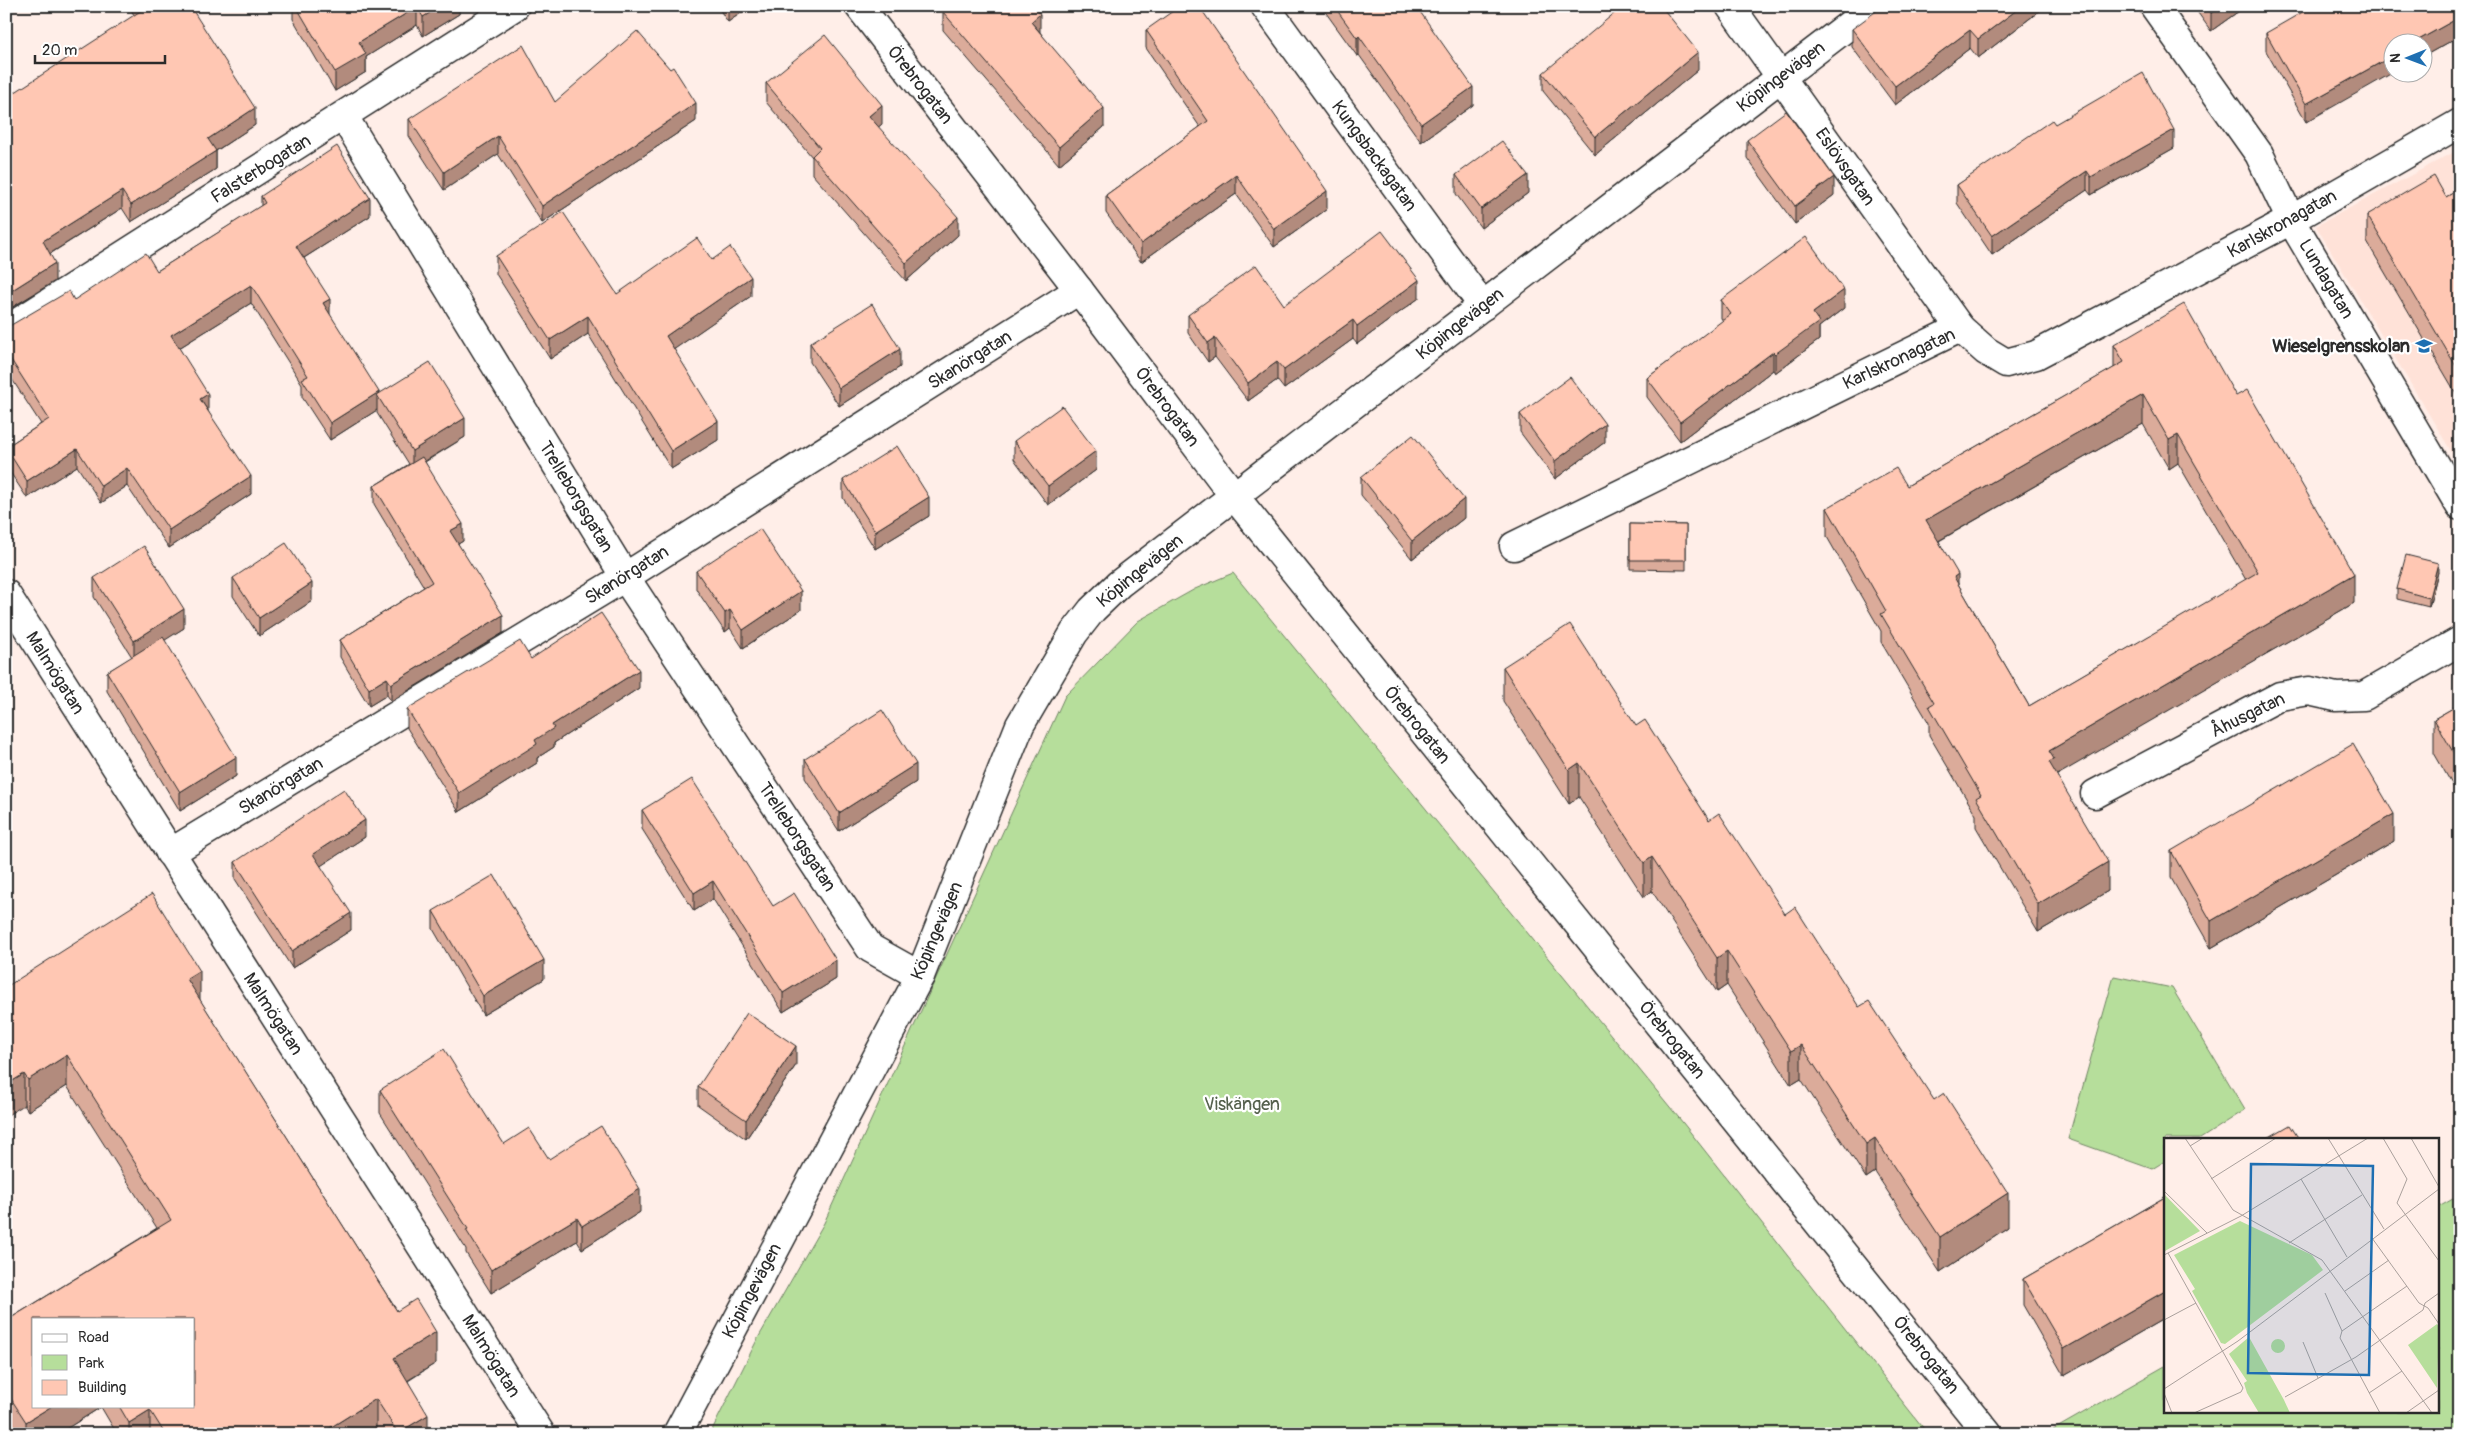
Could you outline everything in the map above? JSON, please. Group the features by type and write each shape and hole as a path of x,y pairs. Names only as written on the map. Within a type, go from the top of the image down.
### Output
{"street":[{"name":"Falsterbogatan","path":"6,330 344,117 515,6"},
{"name":"Örebrogatan","path":"858,6 1080,290 1235,497 1988,1434"},
{"name":"Kungsbackagatan","path":"1264,6 1483,306"},
{"name":"Eslövsgatan","path":"1730,6 1960,328"},
{"name":"Köpingevägen","path":"676,1434 920,976 1020,725 1074,633 1092,610 1119,584 1874,6"},
{"name":"Lundagatan","path":"2154,6 2259,154 2291,220 2460,506"},
{"name":"Trelleborgsgatan","path":"344,117 625,577 870,948 920,976"},
{"name":"Karlskronagatan","path":"1514,546 1960,328 1986,352 2006,363 2036,355 2291,220 2460,123"},
{"name":"Skanörgatan","path":"170,853 625,577 1080,290"},
{"name":"Malmögatan","path":"6,594 541,1434"},
{"name":"Åhusgatan","path":"2095,794 2280,696 2309,691 2336,697 2364,696 2460,641"}],"shaded area":[{"name":"Wieselgrensskolan","path":"2460,149 2460,466 2316,226"}],"green space":[{"name":"Viskängen","path":"1233,573 1683,1123 1928,1434 710,1434 757,1340 824,1223 1065,696 1138,621 1195,589"},
{"path":"2114,976 2172,988 2245,1110 2202,1138 2164,1138 2164,1162 2152,1169 2068,1139"},
{"path":"2460,1195 2460,1434 2048,1433 2164,1367 2164,1412 2438,1412 2438,1207"}],"building":[{"path":"140,6 190,6 255,108 208,139 216,151 131,205 122,191 43,241 55,263 6,294 6,98 142,10"},
{"path":"296,6 441,6 423,17 417,7 359,42 366,54 335,72"},
{"path":"950,6 1034,6 1040,14 1031,22 1104,108 1059,147 943,12"},
{"path":"1180,6 1199,6 1327,191 1274,229 1236,175 1141,244 1106,195 1208,121 1146,30"},
{"path":"1334,6 1416,6 1473,87 1421,124 1359,36 1357,38"},
{"path":"1623,6 1661,6 1698,52 1595,137 1543,73"},
{"path":"1883,6 2022,6 1978,39 1970,30 1895,86 1852,29"},
{"path":"2206,6 2221,6 2211,13"},
{"path":"2313,6 2460,6 2460,17 2433,32 2384,32 2384,61 2306,104 2266,33"},
{"path":"637,31 670,69 673,67 696,103 542,206 498,136 444,172 409,119 523,45 555,102"},
{"path":"825,35 882,105 869,116 958,217 906,263 812,156 820,148 766,83"},
{"path":"2143,73 2174,130 2091,177 2087,171 1992,236 1957,185 2052,120 2055,124"},
{"path":"1786,111 1834,177 1795,206 1747,140"},
{"path":"1502,141 1528,175 1481,209 1456,175"},
{"path":"337,146 370,198 296,246 330,299 323,303 379,392 330,423 302,379 308,376 251,285 171,335 208,394 200,399 251,476 169,530 127,468 101,486 77,449 27,481 6,447 49,419 6,352 6,328 69,291 74,300 146,253 157,271 265,203 261,196"},
{"name":"Wieselgrensskolan","path":"2434,176 2446,197 2460,189 2460,373 2367,215"},
{"path":"563,212 617,294 697,238 712,260 730,247 751,277 666,336 718,421 671,451 588,316 550,340 496,256"},
{"path":"1382,231 1419,280 1357,326 1353,320 1284,370 1277,362 1248,383 1215,338 1208,343 1188,315 1256,265 1284,305"},
{"path":"1806,237 1844,290 1813,313 1819,322 1775,354 1773,352 1680,422 1647,378 1731,314 1721,300"},
{"path":"872,304 900,349 839,388 810,343"},
{"path":"2184,304 2236,396 2247,390 2354,574 2049,751 2054,759 2049,762 2108,862 2038,904 1976,798 1981,795 1929,706 1934,703 1881,614 1886,611 1827,508 1896,468 1907,486 2124,362 2114,345","holes":["2143,395 2169,440 2178,435 2258,572 2029,706 1954,577 1958,574 1926,520"]},
{"path":"430,362 465,418 412,451 377,395"},
{"path":"1570,377 1605,424 1555,461 1520,414"},
{"path":"1062,406 1096,451 1048,486 1014,441"},
{"path":"1413,435 1464,499 1412,541 1361,477"},
{"path":"897,446 929,497 875,531 843,480"},
{"path":"422,457 463,524 450,531 503,615 391,684 387,678 369,689 340,640 432,582 374,486"},
{"path":"1630,524 1686,525 1686,560 1630,560"},
{"path":"760,529 801,591 743,630 730,610 725,613 696,571"},
{"path":"286,543 312,583 259,618 233,578"},
{"path":"144,546 184,609 134,641 94,578"},
{"path":"2406,555 2438,563 2429,598 2397,589"},
{"path":"601,613 639,670 552,725 554,728 535,740 537,744 459,793 407,709 520,641 531,659"},
{"path":"1570,624 1636,726 1645,720 1709,820 1719,813 1785,914 1795,907 1859,1007 1869,1001 1934,1100 1944,1093 2008,1193 1940,1237 1875,1138 1866,1144 1801,1045 1791,1051 1727,951 1717,958 1652,857 1644,863 1579,763 1569,770 1503,667"},
{"path":"163,637 236,757 180,792 107,672"},
{"path":"2460,704 2460,764 2434,719"},
{"path":"882,710 916,764 839,813 805,759"},
{"path":"2353,744 2394,814 2211,921 2171,851"},
{"path":"692,779 773,906 794,893 836,960 783,993 713,881 694,893 642,810"},
{"path":"344,789 365,820 313,854 351,913 292,951 235,862"},
{"path":"494,875 544,960 483,996 433,911"},
{"path":"152,894 200,971 187,979 397,1311 416,1299 436,1332 394,1358 428,1415 398,1433 376,1399 320,1434 165,1434 150,1410 129,1423 120,1408 195,1408 195,1318 32,1318 32,1408 49,1408 26,1422 6,1391 6,1321 171,1220 67,1055 28,1080 24,1074 6,1085 6,987"},
{"path":"747,1013 796,1046 746,1120 698,1087"},
{"path":"444,1049 504,1144 529,1128 549,1159 601,1126 640,1189 582,1226 577,1218 491,1270 466,1230 468,1229 380,1090"},
{"path":"2290,1125 2298,1138 2268,1138"},
{"path":"2164,1198 2164,1292 2064,1349 2023,1279"}],"place":[{"name":"Wieselgrensskolan","path":"2424,346"}]}
